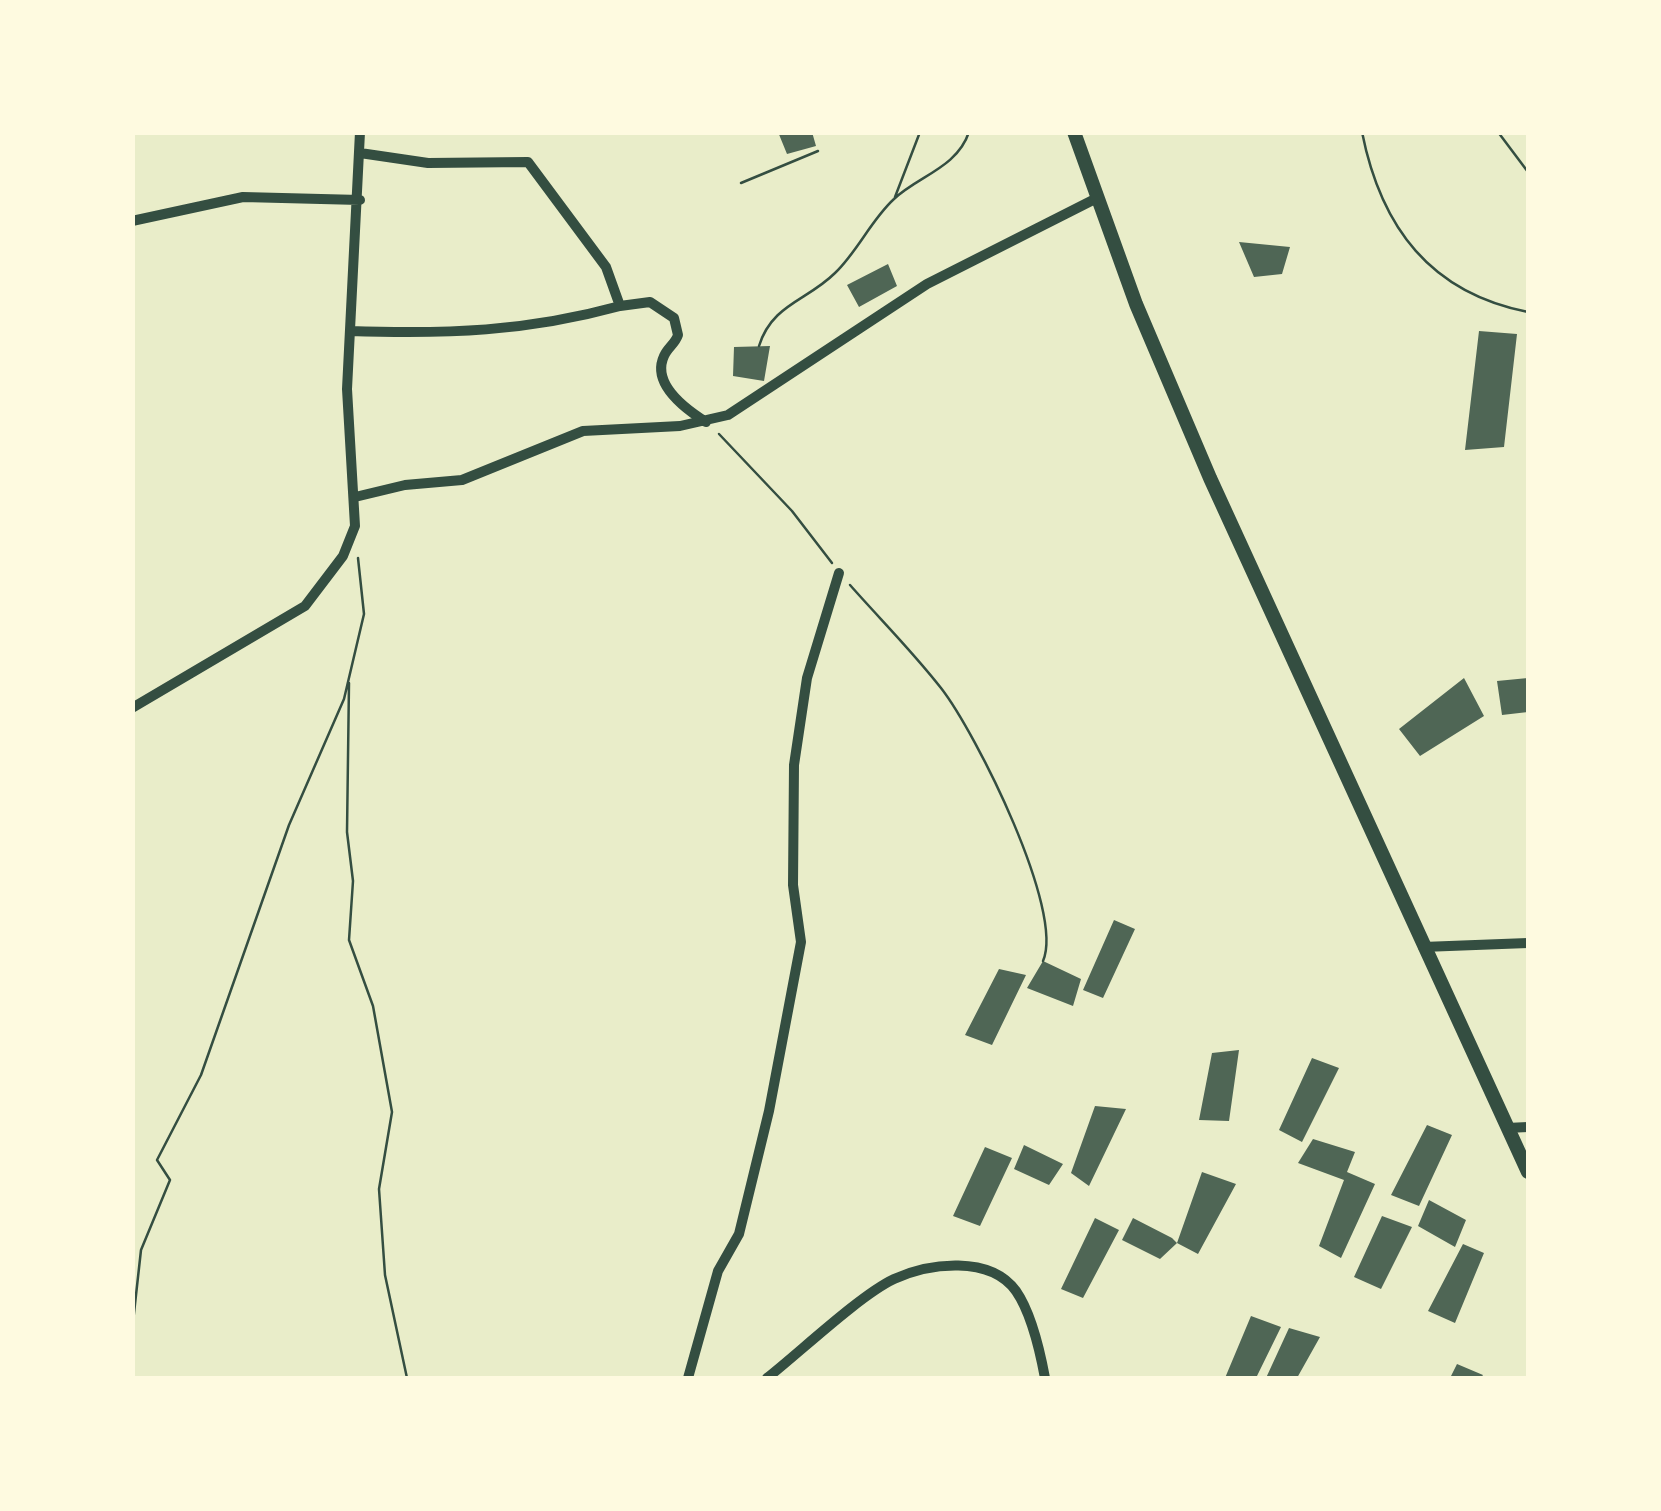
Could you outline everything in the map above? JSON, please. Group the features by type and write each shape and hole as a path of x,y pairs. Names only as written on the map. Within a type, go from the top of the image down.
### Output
{"main road":[{"path":"1074,132 1210,478 1528,1172"}],"street":[{"path":"132,708 304,606 343,556 355,526 347,388 360,200 360,132"},
{"path":"360,152 428,163 528,162 606,267 620,306"},
{"path":"132,221 243,197 360,200"},
{"path":"355,497 405,485 462,480 583,431 707,423 755,402 927,284 1097,198"},
{"path":"350,331 504,331 650,302 674,318 678,335 664,356 664,380 687,410 707,423"},
{"path":"688,1378 718,1270 739,1234 770,1111 801,942 792,886 794,764 807,678 839,572"},
{"path":"1422,947 1528,943"},
{"path":"1507,1128 1528,1127"},
{"path":"766,1378 891,1280 936,1264 988,1270 1015,1290 1040,1349 1044,1378"}],"path":[{"path":"758,346 766,324 835,273 895,197 920,132"},
{"path":"895,197 936,173 965,144 969,132"},
{"path":"1362,132 1383,208 1440,278 1498,306 1528,312"},
{"path":"1498,132 1528,172"},
{"path":"741,182 818,150"},
{"path":"707,423 748,462 941,688 972,733 1039,888 1049,947 1042,961"},
{"path":"132,1331 142,1250 170,1180 157,1160 201,1076 290,825 349,677 364,614 355,526"},
{"path":"349,677 347,832 353,881 349,940 373,1006 392,1112 379,1189 385,1275 407,1378"}],"building":[{"path":"778,132 812,132 816,146 787,154"},
{"path":"1239,242 1290,247 1282,274 1254,277"},
{"path":"888,264 897,286 859,307 847,285"},
{"path":"1479,331 1517,334 1504,447 1465,450"},
{"path":"770,346 764,381 733,376 734,347"},
{"path":"1464,678 1484,716 1420,756 1399,729"},
{"path":"1528,678 1528,712 1502,715 1497,681"},
{"path":"1114,920 1135,929 1103,998 1083,990"},
{"path":"1043,961 1081,979 1073,1006 1027,988"},
{"path":"999,969 1026,975 992,1045 965,1035"},
{"path":"1239,1050 1229,1121 1199,1120 1212,1053"},
{"path":"1312,1058 1339,1068 1302,1142 1279,1130"},
{"path":"1095,1106 1126,1109 1089,1186 1071,1173"},
{"path":"1427,1125 1452,1135 1419,1206 1391,1195"},
{"path":"1313,1139 1355,1152 1347,1172 1375,1184 1341,1258 1319,1246 1344,1180 1298,1163"},
{"path":"1024,1145 1063,1164 1049,1185 1014,1169"},
{"path":"985,1147 1012,1158 980,1226 953,1216"},
{"path":"1202,1172 1236,1184 1198,1254 1177,1243"},
{"path":"1429,1200 1466,1220 1455,1247 1418,1226"},
{"path":"1382,1216 1412,1227 1381,1289 1354,1277"},
{"path":"1095,1218 1119,1230 1083,1298 1061,1289"},
{"path":"1133,1218 1177,1243 1160,1259 1122,1240"},
{"path":"1463,1244 1484,1253 1455,1323 1428,1311"},
{"path":"1251,1316 1281,1327 1256,1378 1225,1378"},
{"path":"1289,1328 1320,1337 1297,1378 1266,1378"},
{"path":"1457,1364 1483,1375 1450,1378"}]}
